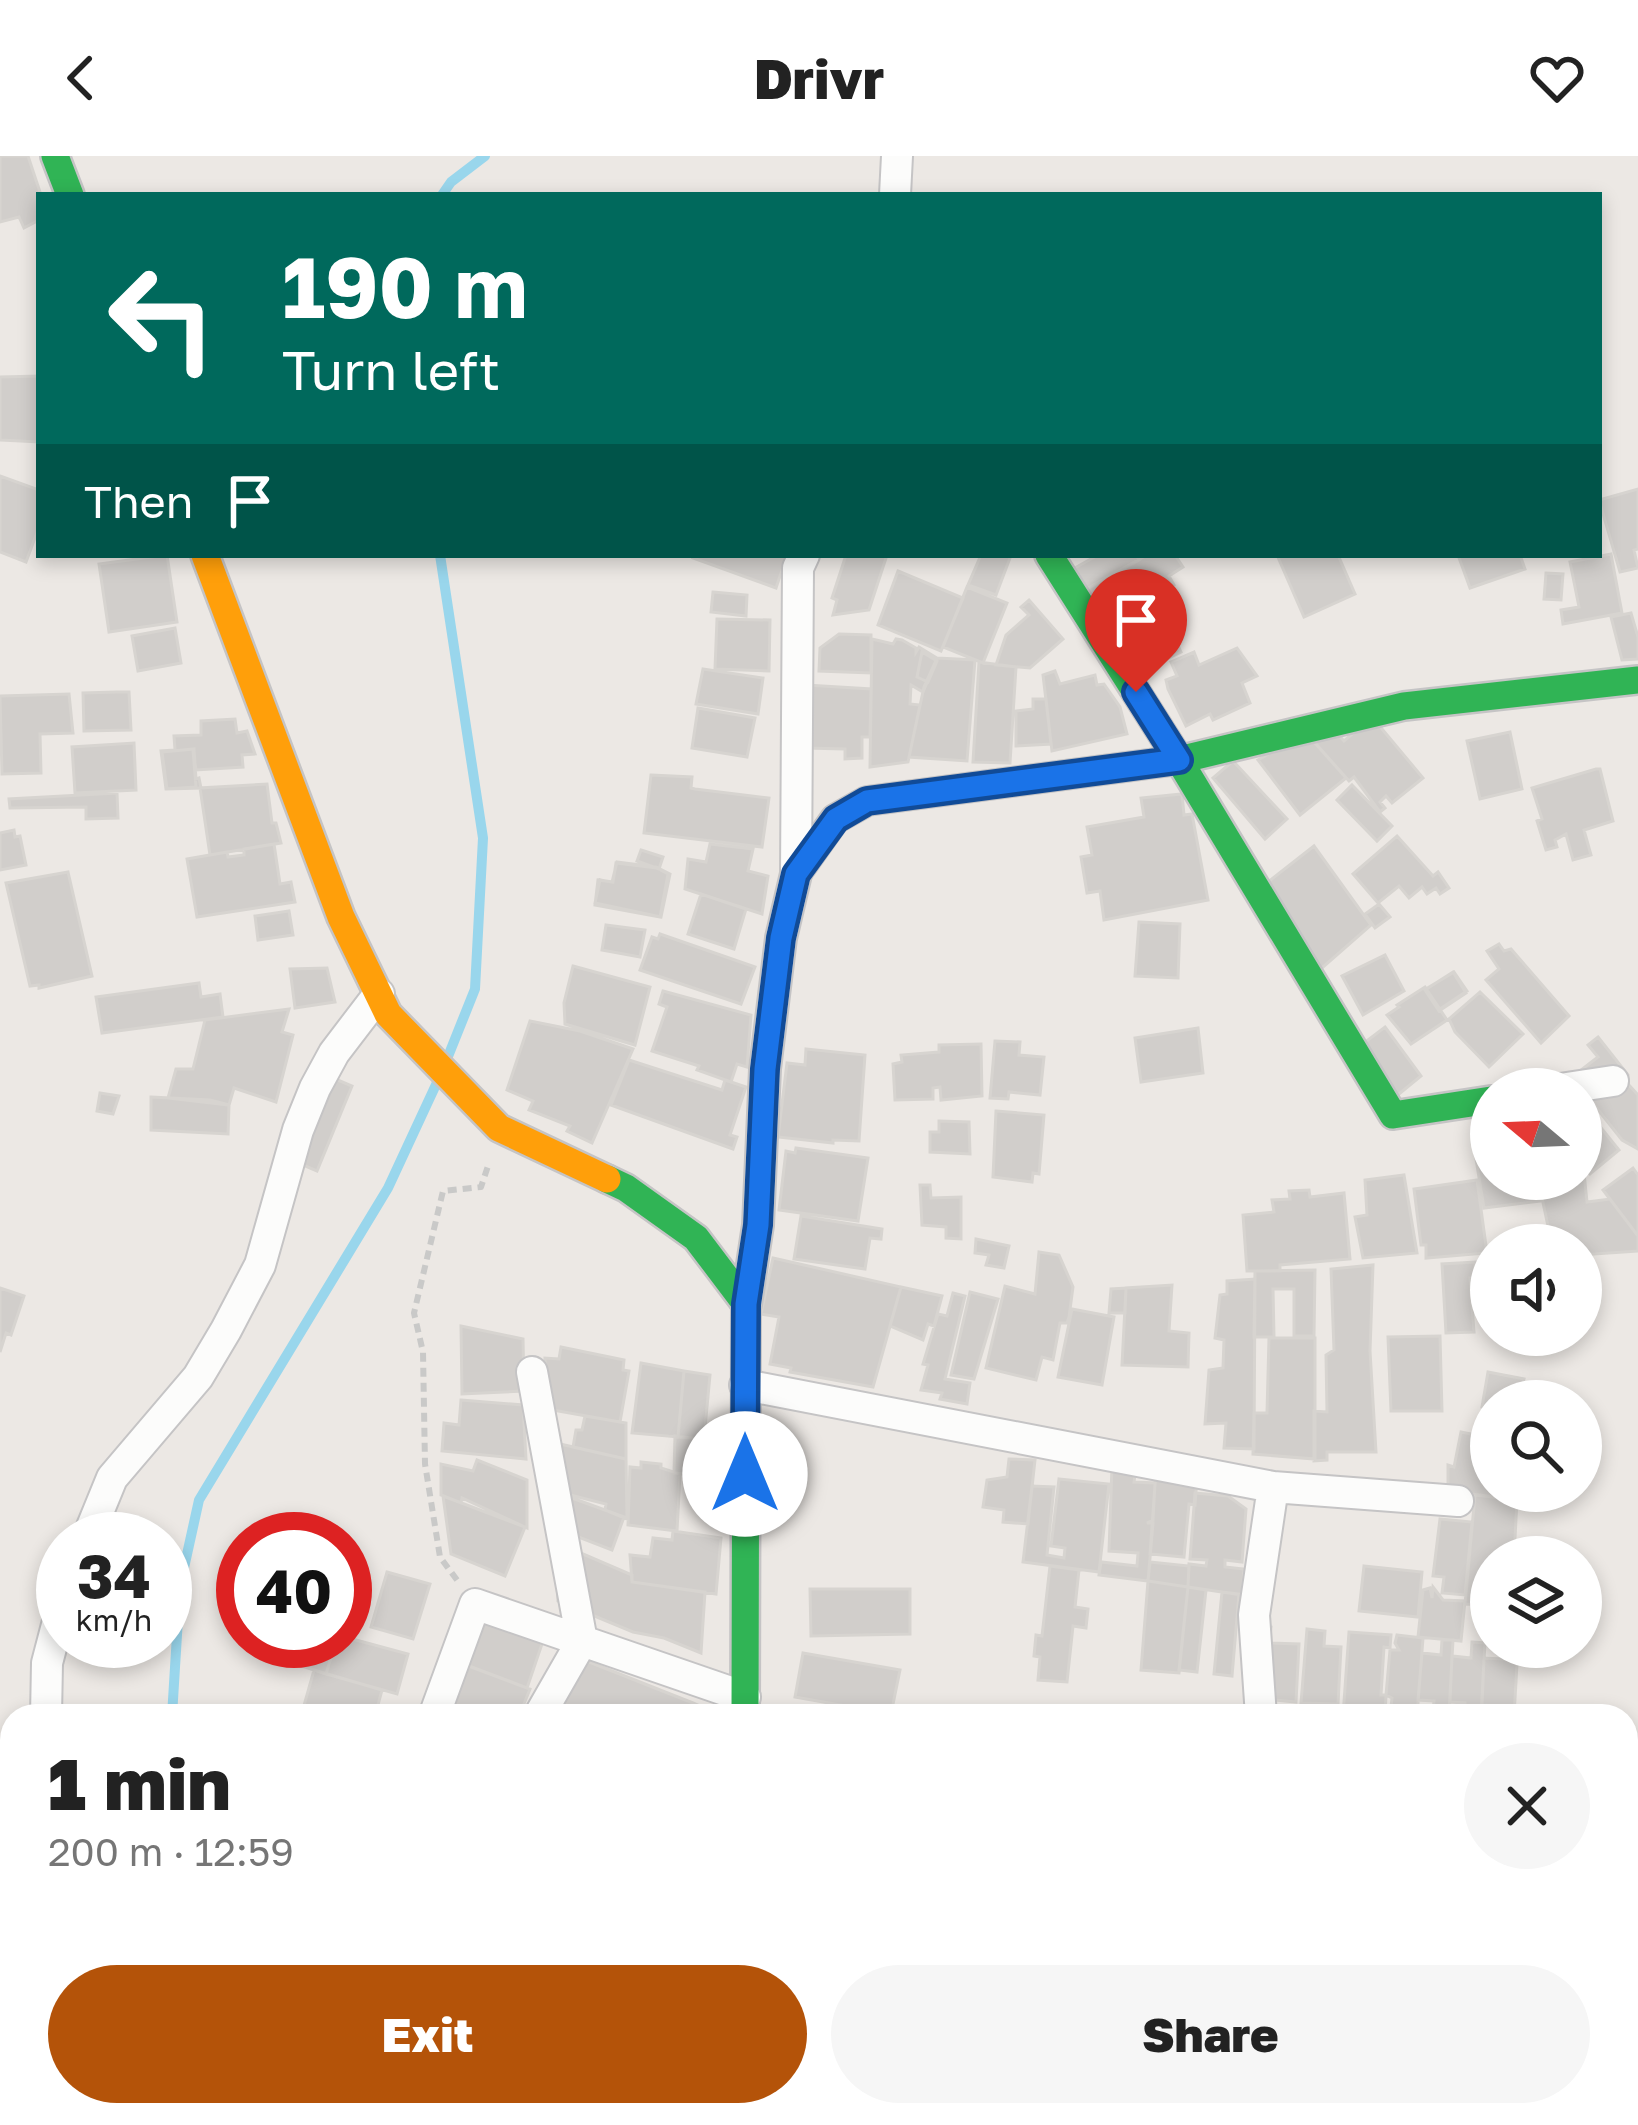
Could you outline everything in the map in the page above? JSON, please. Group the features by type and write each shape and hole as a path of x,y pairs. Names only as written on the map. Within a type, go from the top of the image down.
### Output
{"street":[{"path":"55,156 69,192"},
{"path":"895,192 897,156"},
{"path":"206,558 341,917 384,1004 499,1128 626,1188 695,1238 746,1304"},
{"path":"745,1704 746,1304 758,1225 765,1069 781,938 796,874 798,568 802,558"},
{"path":"1051,558 1393,1115 1470,1103"},
{"path":"796,874 836,819 867,801 1179,760 1404,706 1638,680"},
{"path":"98,1512 112,1478 198,1377 226,1330 260,1264 298,1130 315,1088 334,1053 384,1004"},
{"path":"1602,1083 1613,1081"},
{"path":"532,1372 582,1641 546,1704"},
{"path":"745,1385 1273,1486 1458,1501"},
{"path":"1260,1704 1254,1615 1273,1486"},
{"path":"438,1704 475,1604 738,1704"},
{"path":"46,1704 47,1668"}],"path":[{"path":"475,1604 440,1557 425,1464 423,1352 414,1313 443,1191 482,1186 499,1128"}],"building":[{"path":"0,156 28,156 40,192 36,192 36,222 24,228 19,217 0,222"},
{"path":"36,376 36,442 0,440 0,377"},
{"path":"0,476 36,489 36,535 26,562 0,552"},
{"path":"1638,489 1638,549 1634,550 1638,568 1620,572 1602,499"},
{"path":"1611,554 1622,613 1563,624 1561,610 1579,607 1570,562"},
{"path":"167,558 177,622 109,632 99,564"},
{"path":"693,558 786,558 776,588"},
{"path":"845,558 886,558 869,610 833,615 837,600 832,598"},
{"path":"980,558 1010,558 996,595 968,585"},
{"path":"1093,558 1139,560 1069,599 1057,578"},
{"path":"1142,558 1177,558 1183,567 1169,576 1174,585 1146,602 1153,614 1103,644 1074,596"},
{"path":"1278,558 1339,558 1355,594 1304,617"},
{"path":"1459,558 1521,558 1525,569 1470,588"},
{"path":"898,571 963,598 941,651 878,625"},
{"path":"1546,573 1563,574 1561,600 1544,599"},
{"path":"967,587 1007,603 983,663 943,647"},
{"path":"713,592 747,595 746,616 711,612"},
{"path":"1029,600 1063,639 1030,668 996,665 1006,635 1029,615 1021,607"},
{"path":"1161,609 1181,652 1158,663 1140,622"},
{"path":"1631,613 1638,659 1622,660 1611,617"},
{"path":"717,619 770,620 769,671 715,669"},
{"path":"1140,622 1157,661 1137,671 1127,652 1141,645 1132,627"},
{"path":"175,628 181,663 138,671 132,636"},
{"path":"839,634 871,635 871,673 819,671 820,648"},
{"path":"872,639 893,644 902,640 916,652 919,647 937,658 923,692 911,685 910,704 920,705 908,762 870,767"},
{"path":"1237,648 1257,676 1242,683 1250,703 1186,726 1168,689 1166,680 1177,676 1171,662 1194,652 1199,665"},
{"path":"922,652 937,661 928,682 917,677"},
{"path":"937,658 975,660 967,761 909,757 924,687"},
{"path":"979,662 1016,667 1010,763 973,762"},
{"path":"703,669 763,678 758,714 696,704"},
{"path":"1055,671 1060,684 1095,675 1097,685 1104,684 1120,707 1127,734 1052,751 1043,675"},
{"path":"806,685 871,689 870,737 862,737 862,758 845,759 845,749 806,748"},
{"path":"129,692 131,730 84,731 83,693"},
{"path":"69,694 73,733 40,734 41,773 2,774 0,696"},
{"path":"1033,699 1046,699 1051,744 1016,746 1016,711 1033,709"},
{"path":"698,708 755,718 747,757 692,748"},
{"path":"235,719 237,733 247,731 255,754 242,755 243,767 196,770 193,750 196,787 166,789 161,751 175,750 174,736 201,735 201,721"},
{"path":"1377,723 1423,778 1392,803 1386,796 1380,812 1354,777 1349,781 1308,735 1334,730 1344,741 1363,725"},
{"path":"1510,732 1522,789 1480,799 1467,741"},
{"path":"1306,733 1346,778 1300,815 1258,760"},
{"path":"134,743 136,790 75,793 72,747"},
{"path":"194,749 201,788 167,789 162,752"},
{"path":"1233,761 1287,819 1265,839 1213,778"},
{"path":"1600,769 1613,821 1584,830 1591,855 1573,860 1566,834 1555,840 1557,847 1546,850 1532,788"},
{"path":"651,775 692,777 691,788 769,798 762,847 644,833"},
{"path":"267,784 272,823 276,823 281,843 210,855 200,788"},
{"path":"1352,785 1392,826 1377,841 1337,800"},
{"path":"117,793 118,818 86,819 86,807 10,808 9,799"},
{"path":"1182,794 1184,815 1192,814 1208,900 1104,920 1100,891 1087,893 1081,857 1092,855 1087,827 1144,817 1141,798"},
{"path":"14,830 15,837 20,836 26,865 0,870 0,833"},
{"path":"1397,836 1449,888 1427,894 1422,887 1409,898 1399,886 1378,903 1353,874"},
{"path":"274,844 280,884 291,882 295,902 197,917 187,859 227,852 228,857 244,855 244,849"},
{"path":"710,844 753,849 748,871 768,876 762,914 685,889 688,859 706,862"},
{"path":"1314,846 1371,925 1314,975 1259,889"},
{"path":"641,850 663,857 659,869 637,861"},
{"path":"617,862 656,867 670,874 661,917 595,903 600,880 612,882"},
{"path":"616,863 668,874 660,917 595,905 598,880 613,882"},
{"path":"68,872 92,976 30,986 6,883"},
{"path":"701,894 746,909 734,949 688,934"},
{"path":"1379,904 1390,917 1375,928 1365,914"},
{"path":"289,911 293,935 258,940 255,916"},
{"path":"1139,922 1180,924 1178,978 1135,976"},
{"path":"606,925 645,930 640,957 602,950"},
{"path":"660,934 755,967 741,1004 640,970 652,937 658,939"},
{"path":"1499,944 1504,951 1511,949 1569,1016 1541,1043 1486,980 1499,969 1487,951"},
{"path":"1385,955 1404,991 1363,1015 1342,976"},
{"path":"573,966 650,987 635,1045 565,1024 564,1003"},
{"path":"327,968 335,1002 295,1008 290,969"},
{"path":"1453,972 1466,993 1439,1011 1425,990"},
{"path":"1454,972 1467,991 1440,1009 1426,989"},
{"path":"199,983 201,997 220,994 223,1017 102,1033 96,997"},
{"path":"1425,987 1447,1020 1411,1044 1387,1015"},
{"path":"663,991 751,1015 747,1067 737,1064 731,1082 652,1051 667,1007 659,1004"},
{"path":"1480,992 1523,1034 1489,1067 1455,1032 1449,1019"},
{"path":"289,1009 282,1032 293,1035 276,1102 234,1088 229,1105 168,1098 176,1069 193,1069 205,1020"},
{"path":"530,1021 633,1049 592,1143 567,1131 570,1126 529,1110 533,1101 507,1090"},
{"path":"1385,1027 1421,1076 1394,1098 1356,1049"},
{"path":"1198,1028 1203,1073 1141,1082 1135,1038"},
{"path":"1598,1037 1638,1095 1638,1149 1622,1140 1602,1115 1602,1068 1584,1068 1598,1057 1588,1045"},
{"path":"995,1041 1020,1042 1019,1055 1044,1057 1040,1095 1009,1092 1008,1099 990,1098"},
{"path":"981,1044 982,1096 941,1100 940,1087 933,1088 933,1099 895,1100 893,1064 902,1062 901,1055 939,1052 939,1045"},
{"path":"806,1049 865,1055 859,1141 778,1137 787,1063 805,1065"},
{"path":"629,1060 722,1090 725,1080 746,1087 730,1135 737,1137 733,1149 611,1105"},
{"path":"319,1072 352,1086 317,1171 284,1157"},
{"path":"100,1093 119,1096 113,1114 97,1111"},
{"path":"151,1097 229,1105 228,1134 151,1130"},
{"path":"996,1111 1044,1115 1039,1174 1033,1173 1032,1182 993,1177"},
{"path":"939,1121 969,1122 970,1154 930,1152 930,1132 939,1132"},
{"path":"1602,1129 1619,1150 1602,1164"},
{"path":"796,1148 868,1158 858,1221 779,1210 786,1151 795,1153"},
{"path":"1633,1168 1638,1175 1638,1236 1603,1190"},
{"path":"1404,1175 1417,1253 1363,1258 1355,1217 1367,1215 1365,1180"},
{"path":"1470,1181 1470,1200 1480,1200 1483,1224 1470,1224 1470,1254 1426,1258 1414,1189"},
{"path":"920,1185 930,1185 931,1198 961,1197 961,1239 946,1238 946,1227 922,1225"},
{"path":"1309,1190 1310,1197 1344,1193 1350,1259 1280,1265 1280,1271 1247,1271 1243,1215 1274,1212 1272,1200 1290,1199 1289,1191"},
{"path":"1610,1199 1638,1236 1638,1251 1602,1254 1602,1224 1548,1224 1542,1200"},
{"path":"1483,1200 1541,1201 1484,1208"},
{"path":"801,1216 882,1229 881,1239 870,1238 865,1269 794,1259"},
{"path":"976,1239 1009,1246 1004,1268 986,1265 989,1255 975,1253"},
{"path":"1039,1252 1059,1255 1073,1287 1069,1317 1067,1323 1060,1323 1053,1360 1042,1357 1036,1380 986,1368 1005,1286 1035,1294"},
{"path":"773,1258 901,1287 873,1387 770,1364 779,1317 761,1314"},
{"path":"1470,1262 1470,1332 1446,1333 1442,1264"},
{"path":"1373,1265 1370,1351 1376,1452 1327,1452 1327,1460 1314,1461 1314,1411 1327,1412 1326,1355 1334,1350 1331,1269"},
{"path":"1315,1270 1314,1336 1294,1336 1294,1289 1273,1289 1274,1337 1254,1337 1255,1271"},
{"path":"1255,1279 1254,1449 1224,1448 1226,1423 1205,1424 1209,1370 1223,1368 1224,1340 1215,1338 1220,1295 1227,1294 1227,1281"},
{"path":"1172,1285 1169,1331 1189,1333 1188,1367 1122,1365 1126,1288"},
{"path":"901,1287 942,1296 934,1326 928,1324 923,1340 890,1326"},
{"path":"0,1288 24,1296 0,1352"},
{"path":"1126,1288 1125,1313 1109,1313 1111,1289"},
{"path":"970,1292 998,1299 974,1379 951,1375"},
{"path":"953,1293 965,1296 945,1379 970,1383 967,1404 921,1390 928,1365 923,1364 938,1314 947,1316"},
{"path":"1072,1309 1114,1317 1102,1385 1058,1377"},
{"path":"461,1326 523,1339 524,1391 462,1394"},
{"path":"1440,1336 1442,1411 1391,1411 1388,1337"},
{"path":"1269,1338 1315,1338 1315,1459 1253,1454 1254,1413 1267,1413"},
{"path":"561,1347 624,1360 623,1370 629,1371 620,1422 547,1409 545,1358 559,1359"},
{"path":"641,1363 684,1371 678,1437 632,1433"},
{"path":"684,1371 710,1375 704,1439 678,1437"},
{"path":"1488,1372 1524,1379 1524,1380 1487,1380"},
{"path":"461,1400 523,1405 526,1459 442,1451 444,1423 459,1425"},
{"path":"585,1416 626,1423 626,1459 573,1447"},
{"path":"1461,1432 1470,1434 1470,1494 1448,1491 1448,1465 1454,1467"},
{"path":"675,1436 718,1441 717,1477 674,1473"},
{"path":"547,1441 626,1459 627,1519 605,1510 606,1504 551,1490"},
{"path":"1009,1459 1035,1460 1028,1524 1003,1522 1004,1510 983,1507 987,1480 1007,1477"},
{"path":"477,1460 527,1480 527,1528 462,1498 461,1503 441,1495 441,1464 473,1471"},
{"path":"641,1462 661,1464 680,1474 677,1531 628,1525 630,1467 641,1468"},
{"path":"1112,1466 1136,1468 1134,1482 1155,1483 1153,1520 1147,1523 1153,1523 1148,1581 1099,1575 1101,1562 1137,1566 1138,1553 1109,1551"},
{"path":"1156,1471 1197,1478 1195,1505 1189,1504 1184,1557 1150,1554"},
{"path":"1059,1479 1109,1484 1099,1572 1023,1562 1032,1486 1054,1487 1047,1555 1064,1558 1065,1548 1051,1546"},
{"path":"1195,1493 1228,1496 1246,1509 1242,1562 1225,1560 1225,1567 1244,1569 1242,1595 1188,1587 1189,1564 1206,1566 1207,1560 1190,1559"},
{"path":"443,1496 525,1527 505,1576 451,1554"},
{"path":"572,1498 624,1517 612,1550 560,1530"},
{"path":"1473,1512 1516,1512 1515,1536 1471,1536"},
{"path":"1440,1519 1472,1522 1465,1595 1442,1593 1444,1577 1433,1576"},
{"path":"673,1531 721,1538 716,1594 632,1582 630,1555 650,1557 653,1538 672,1540"},
{"path":"555,1542 632,1575 632,1582 705,1592 701,1653 558,1601"},
{"path":"1470,1550 1470,1604 1465,1604"},
{"path":"1150,1562 1189,1566 1188,1587 1148,1581"},
{"path":"1050,1566 1079,1570 1075,1607 1088,1609 1086,1628 1073,1626 1067,1682 1038,1680 1040,1657 1034,1656 1036,1635 1042,1636"},
{"path":"1364,1566 1422,1572 1418,1617 1359,1611"},
{"path":"387,1572 430,1584 413,1639 372,1624"},
{"path":"1148,1581 1188,1587 1179,1673 1141,1670"},
{"path":"1188,1587 1206,1590 1197,1672 1179,1670"},
{"path":"1433,1587 1443,1600 1465,1601 1461,1641 1418,1637 1423,1590 1430,1588 1432,1598"},
{"path":"810,1589 910,1589 910,1634 811,1636"},
{"path":"1222,1592 1239,1594 1232,1676 1214,1674"},
{"path":"473,1615 543,1641 527,1688 458,1662"},
{"path":"1258,1626 1271,1627 1269,1643 1299,1644 1296,1702 1264,1699"},
{"path":"1307,1629 1325,1631 1324,1646 1341,1647 1338,1704 1301,1703"},
{"path":"1349,1632 1391,1635 1390,1648 1384,1647 1381,1695 1386,1695 1386,1704 1344,1704"},
{"path":"1397,1635 1423,1638 1418,1704 1391,1704 1392,1698 1386,1695 1390,1650 1399,1650"},
{"path":"1442,1640 1453,1640 1449,1704 1418,1700 1422,1653 1441,1655"},
{"path":"372,1644 408,1654 397,1694 326,1674 328,1668 372,1668"},
{"path":"803,1653 900,1670 893,1704 835,1704 795,1697"},
{"path":"574,1656 695,1704 562,1704"},
{"path":"1452,1656 1470,1658 1470,1668 1484,1668 1482,1704 1450,1702"},
{"path":"453,1660 530,1689 524,1704 450,1704"},
{"path":"1484,1668 1517,1668 1515,1704 1482,1704"},
{"path":"314,1670 382,1690 378,1704 304,1704"}],"waterway":[{"path":"444,192 485,156"},
{"path":"440,558 483,838 475,989 447,1059"},
{"path":"173,1704 180,1586 199,1500 388,1188 440,1076"}],"traffic: fast":[{"path":"55,156 69,192"},
{"path":"1051,558 1393,1115 1470,1103"},
{"path":"796,874 835,819 867,801 1179,760 1404,706 1638,680"},
{"path":"607,1179 696,1238 746,1304 745,1704"}],"traffic: slow":[{"path":"206,558 341,917 388,1014 499,1128 607,1179"}],"route":[{"path":"745,1474 746,1304 758,1225 765,1069 781,938 796,874 836,819 867,801 1179,760 1136,692"}]}
